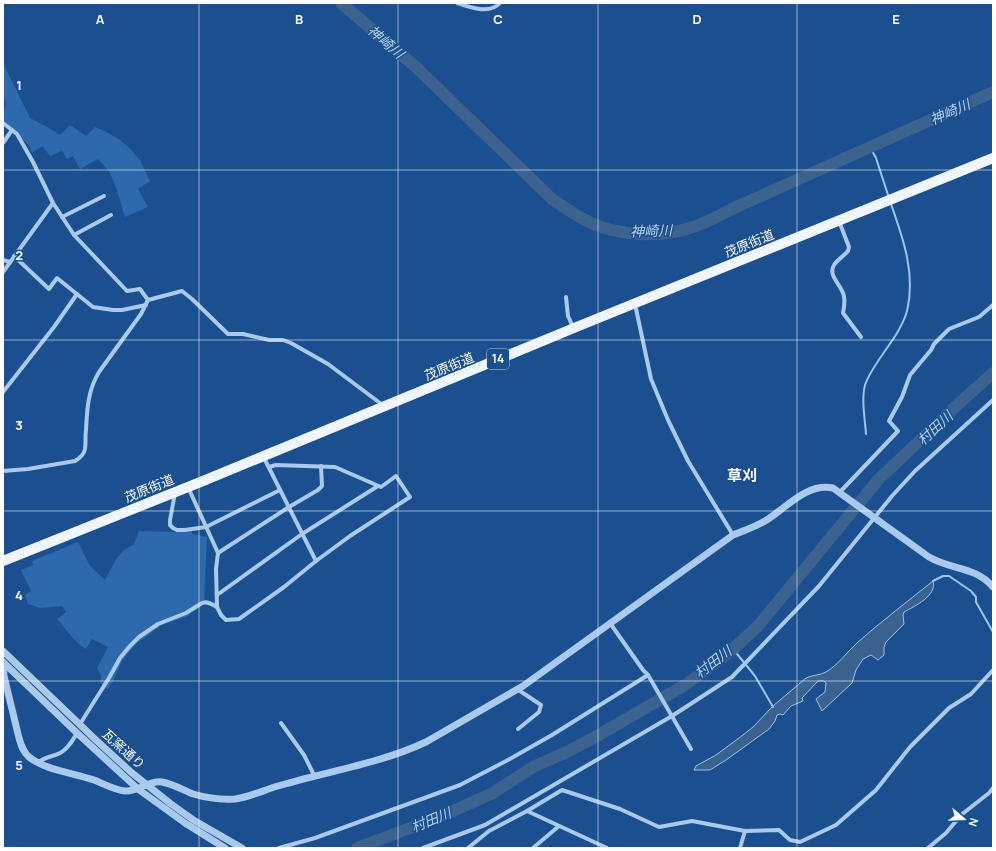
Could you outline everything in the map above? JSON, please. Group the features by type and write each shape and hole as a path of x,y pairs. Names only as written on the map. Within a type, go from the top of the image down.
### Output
{"main road":[{"name":"茂原街道","path":"3,561 188,487 635,303 993,158"}],"street":[{"path":"458,3 480,10 497,6 500,3"},
{"path":"3,123 17,134 24,145 53,203 74,235 127,292 140,289 148,300"},
{"path":"3,143 12,130"},
{"path":"62,217 104,196"},
{"path":"3,272 53,203"},
{"path":"74,235 111,215"},
{"path":"839,221 849,247 848,251 835,264 832,272 834,278 843,291 845,298 843,313 861,337"},
{"path":"14,256 49,289 57,278 93,307 122,310 146,305"},
{"path":"3,260 10,262"},
{"path":"148,300 182,291 228,334 243,334 269,340 283,340 291,343 328,364 380,403 381,407"},
{"path":"3,392 54,327 77,294"},
{"path":"566,298 568,316 574,328"},
{"path":"3,471 28,469 75,461 80,458 85,450 87,404 95,378 141,314 148,300"},
{"path":"635,303 651,379 668,420 688,461 733,536"},
{"path":"840,492 898,431 889,421 902,397 910,375 931,350 934,344 949,329 979,316 993,305"},
{"path":"423,848 484,825 672,716 732,677 819,586 892,496 915,471 993,400"},
{"path":"263,456 316,561"},
{"path":"269,467 276,465 335,467 378,486"},
{"path":"218,553 318,490 322,486 321,466"},
{"path":"188,487 218,553 216,569 217,606 220,615 226,620 239,619 284,587 350,536 410,497 396,476 381,487 378,486 302,534 217,595"},
{"path":"3,662 4,676 22,748 28,756 48,766 121,790 129,791 138,789 160,781 193,794 210,798 234,799 246,797 278,786 409,750 439,735 517,689 733,536 764,522 806,493 818,487 833,488 840,492 929,557 945,564 970,570 981,576 993,587"},
{"path":"175,491 170,525 173,528 185,530 206,527 280,490"},
{"path":"80,724 120,658 139,637 158,624 186,613 202,602 217,606"},
{"path":"610,622 648,675 691,749"},
{"name":"瓦窯通り","path":"3,651 108,752 146,785 195,821 242,848"},
{"name":"瓦窯通り","path":"3,662 138,789 185,823 225,848"},
{"path":"468,848 489,830 527,811 562,790 620,810 659,827 692,821 744,831 779,830 790,840 800,842 836,825 876,790 910,747 949,708 971,694 993,670"},
{"path":"279,848 315,838 460,784 508,760 552,735 648,675"},
{"path":"517,689 541,705 539,712 518,729"},
{"path":"282,723 304,755 315,777"},
{"path":"40,762 43,759 61,752 72,741 77,733"},
{"path":"928,848 946,833 961,815 989,793 993,788"},
{"path":"527,811 601,847 607,848"},
{"path":"533,848 559,826"},
{"path":"740,848 744,831"}],"shaded area":[{"path":"3,63 30,118 60,135 70,125 86,136 95,127 115,137 126,145 136,155 150,181 138,189 148,207 125,217 116,187 109,171 98,159 80,169 73,156 67,159 62,151 50,156 42,146 32,153 29,145 3,122 3,112 6,104 3,96"},
{"path":"139,531 192,531 192,534 207,537 204,604 186,617 162,625 136,644 122,661 108,689 100,683 101,676 97,668 108,647 92,639 86,649 78,643 57,619 66,612 62,606 40,608 28,604 25,595 31,591 21,570 33,565 32,561 78,542 90,566 105,580 117,558 124,550 134,544"},
{"path":"933,581 932,591 928,596 919,604 904,612 904,624 886,642 884,647 884,655 878,660 871,655 863,659 856,670 852,683 822,711 816,699 825,692 826,683 824,681 818,681 802,698 803,701 791,706 783,715 777,715 775,721 769,729 726,760 710,770 694,770 696,766 716,755 753,727 773,706 806,678 824,673 830,669 867,634"}],"waterway":[{"name":"神崎川","path":"341,3 417,68 552,199 591,223 615,231 627,233 666,233 701,224 993,92"},
{"path":"870,147 876,158 889,198"},
{"path":"866,434 864,406 865,385 872,371 904,320 909,297 910,283 907,256 891,204"},
{"name":"村田川","path":"357,848 442,816 493,793 533,767 571,750 597,736 685,685 710,667 733,649 758,626 878,480 993,373"},
{"path":"933,581 943,576 949,576 971,591 976,597 976,602 993,632"},
{"path":"733,649 755,676 773,707"}],"district":[{"name":"草刈","path":"742,476"}]}
